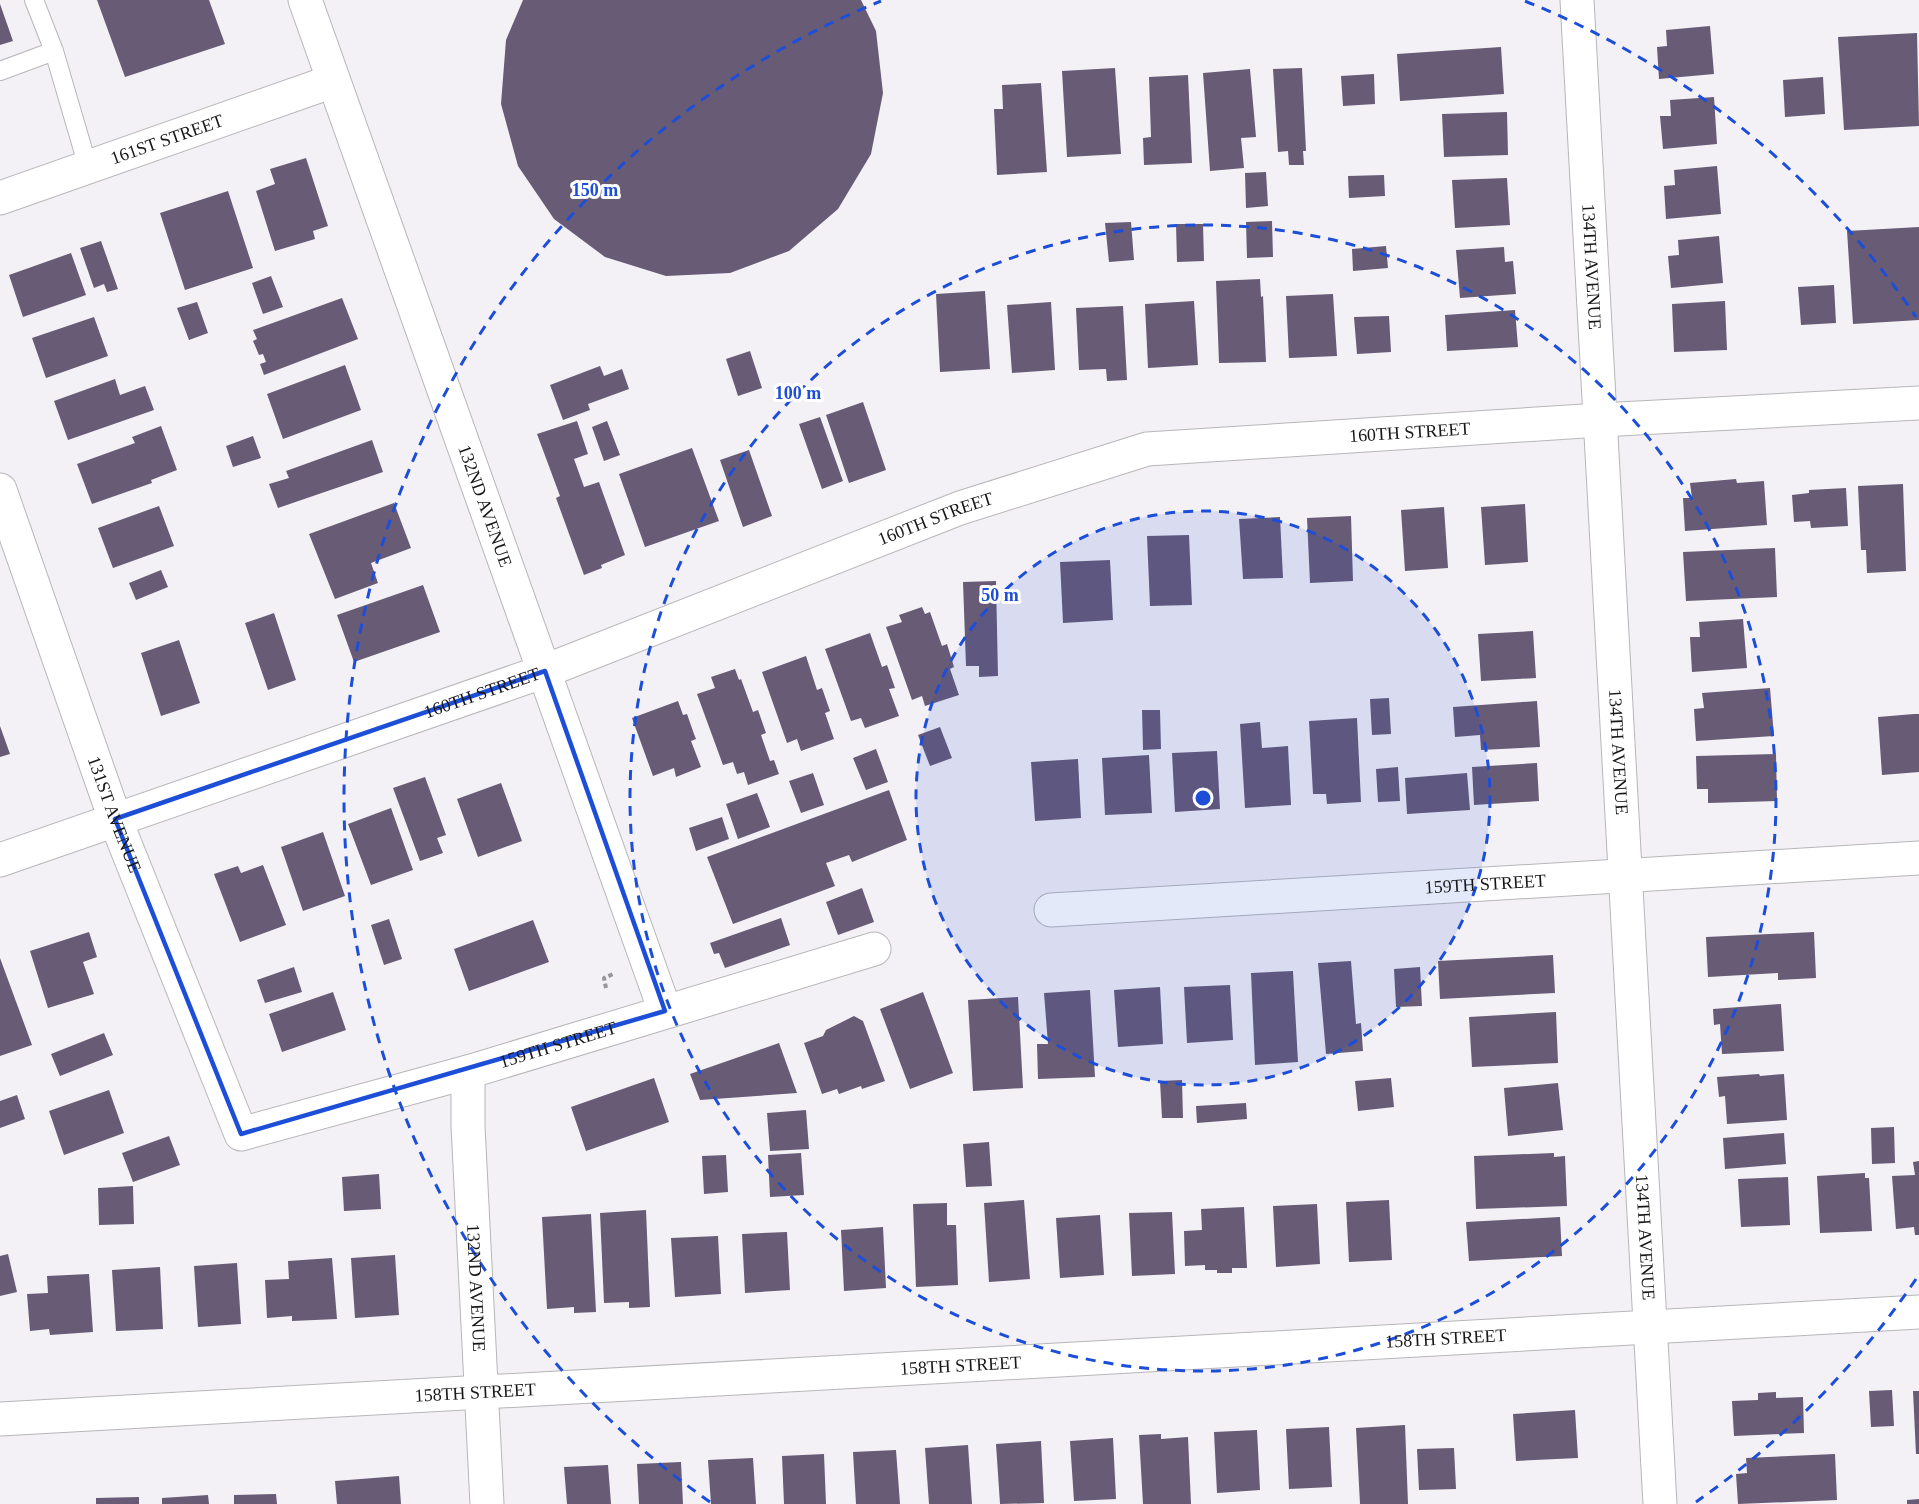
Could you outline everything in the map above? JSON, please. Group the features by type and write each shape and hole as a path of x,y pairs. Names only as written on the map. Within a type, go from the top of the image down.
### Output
{"street":[{"name":"132ND AVENUE","path":"305,0 665,1011"},
{"name":"134TH AVENUE","path":"1577,0 1660,1504"},
{"name":"161ST STREET","path":"0,198 333,81"},
{"name":"160TH STREET","path":"0,860 545,671 960,508 1147,449 1600,420 1919,403"},
{"name":"131ST AVENUE","path":"0,490 116,819 241,1134"},
{"name":"159TH STREET","path":"1051,910 1919,858"},
{"name":"159TH STREET","path":"241,1134 468,1072 874,949"},
{"name":"132ND AVENUE","path":"468,1072 487,1504"},
{"name":"158TH STREET","path":"0,1419 1919,1312"}],"lane":[{"path":"34,0 54,51 88,167"},
{"path":"0,71 54,51"}],"path":[{"path":"606,988 604,978 614,974"}],"highlighted area":[{"path":"545,671 665,1011 241,1134 115,819"}],"building":[{"path":"97,0 209,0 225,44 125,77"},
{"path":"523,0 861,0 876,31 883,93 871,154 838,209 789,251 730,273 666,276 605,257 554,219 518,166 501,104 506,40"},
{"path":"0,4 13,41 0,45"},
{"path":"1710,26 1714,74 1659,79 1657,47 1667,46 1666,30"},
{"path":"1917,33 1919,126 1844,130 1838,37"},
{"path":"1501,47 1504,94 1400,101 1397,54"},
{"path":"1115,68 1121,154 1067,157 1062,71"},
{"path":"1302,68 1306,151 1303,151 1304,165 1289,165 1288,151 1278,152 1273,69"},
{"path":"1250,69 1256,137 1241,138 1244,168 1210,171 1203,73"},
{"path":"1374,74 1375,104 1343,106 1341,76"},
{"path":"1188,75 1192,163 1144,165 1143,138 1151,137 1149,77"},
{"path":"1823,77 1825,114 1785,117 1783,80"},
{"path":"1041,83 1047,172 997,175 994,109 1003,109 1002,85"},
{"path":"1714,97 1717,144 1663,149 1660,116 1671,116 1670,100"},
{"path":"1507,112 1508,155 1444,157 1442,114"},
{"path":"306,158 328,226 313,231 315,239 275,251 256,191 275,184 270,169"},
{"path":"1717,166 1721,214 1666,219 1664,186 1675,185 1674,170"},
{"path":"1266,172 1268,206 1246,208 1245,173"},
{"path":"1384,175 1385,196 1349,198 1348,176"},
{"path":"1507,178 1510,225 1455,228 1452,180"},
{"path":"228,191 253,268 185,290 160,213"},
{"path":"1272,221 1273,257 1247,258 1246,222"},
{"path":"1131,222 1134,260 1109,262 1105,223"},
{"path":"1176,224 1203,224 1204,261 1177,262"},
{"path":"1919,227 1919,320 1853,324 1847,231"},
{"path":"1719,236 1723,283 1671,288 1668,256 1679,255 1678,240"},
{"path":"101,241 118,289 107,292 104,284 94,288 80,248"},
{"path":"1386,246 1388,268 1353,271 1352,249"},
{"path":"1504,247 1505,262 1513,261 1516,294 1460,298 1456,250"},
{"path":"71,253 86,295 23,317 9,275"},
{"path":"271,276 283,307 263,314 252,283"},
{"path":"1260,279 1266,362 1219,363 1216,281"},
{"path":"1834,285 1836,323 1801,325 1798,287"},
{"path":"985,291 990,369 940,372 936,294"},
{"path":"1333,294 1337,356 1289,358 1286,296"},
{"path":"342,298 358,339 264,375 260,364 266,362 263,354 259,355 253,341 257,339 253,330"},
{"path":"1194,301 1198,365 1148,368 1145,304"},
{"path":"1725,301 1727,350 1674,352 1672,304"},
{"path":"197,302 208,333 189,340 177,308"},
{"path":"1051,302 1055,370 1012,373 1007,305"},
{"path":"1123,306 1127,380 1107,381 1106,369 1079,370 1076,308"},
{"path":"1515,310 1518,347 1447,351 1445,315"},
{"path":"1389,316 1391,352 1357,354 1354,317"},
{"path":"94,317 108,356 46,378 32,338"},
{"path":"750,351 762,388 738,396 726,359"},
{"path":"345,365 361,410 283,439 267,394"},
{"path":"600,366 604,376 622,369 629,389 588,404 590,410 563,420 550,385"},
{"path":"115,379 120,395 145,386 154,410 68,440 54,401"},
{"path":"863,402 886,470 849,483 826,415"},
{"path":"820,417 843,481 822,489 799,424"},
{"path":"577,421 588,454 574,459 584,487 599,482 625,555 584,575 556,498 560,496 537,434"},
{"path":"607,421 620,455 604,461 592,427"},
{"path":"161,426 177,470 151,480 152,483 92,504 77,464 135,443 132,437"},
{"path":"253,436 261,458 233,467 226,446"},
{"path":"372,440 383,472 278,508 269,484 289,478 286,471"},
{"path":"692,448 719,521 645,547 619,474"},
{"path":"749,450 772,516 743,527 720,460"},
{"path":"1736,479 1737,483 1764,481 1767,525 1685,531 1683,498 1692,498 1690,483"},
{"path":"1903,484 1906,571 1867,573 1866,550 1861,550 1858,486"},
{"path":"1846,488 1848,526 1811,528 1810,521 1794,522 1792,495 1809,493 1809,490"},
{"path":"394,503 411,548 371,563 378,583 335,599 309,534"},
{"path":"1525,504 1528,562 1485,565 1481,507"},
{"path":"159,506 174,546 113,568 98,528"},
{"path":"1444,507 1448,568 1405,571 1401,510"},
{"path":"1351,516 1353,581 1310,583 1307,518"},
{"path":"1280,517 1283,578 1243,579 1239,519"},
{"path":"1189,535 1192,605 1150,606 1147,536"},
{"path":"1775,548 1777,597 1686,601 1683,552"},
{"path":"1110,560 1113,620 1063,623 1060,562"},
{"path":"161,570 168,587 136,600 129,583"},
{"path":"996,581 998,676 979,677 979,666 966,666 963,582"},
{"path":"423,585 440,632 354,662 337,615"},
{"path":"922,607 925,614 930,612 942,646 947,644 954,667 950,669 959,695 925,706 922,696 912,700 886,627 902,622 899,615"},
{"path":"274,613 296,680 268,690 245,623"},
{"path":"1743,619 1747,668 1692,672 1690,637 1700,637 1699,622"},
{"path":"1533,631 1536,678 1481,681 1478,634"},
{"path":"870,633 882,667 887,665 895,688 889,689 899,716 865,728 861,718 851,721 825,649"},
{"path":"179,640 200,703 161,716 141,653"},
{"path":"806,656 817,690 822,688 830,711 825,713 834,739 801,751 797,739 787,743 762,672"},
{"path":"735,669 753,712 758,710 766,733 761,735 770,761 774,760 779,774 748,785 744,772 737,774 733,762 723,765 697,694 715,688 711,677"},
{"path":"1770,688 1774,736 1696,741 1694,709 1704,708 1702,693"},
{"path":"1389,698 1391,734 1372,735 1370,699"},
{"path":"678,701 683,715 687,714 696,739 691,741 701,767 676,777 674,768 653,776 632,718"},
{"path":"1537,701 1540,747 1481,750 1480,735 1455,737 1453,707"},
{"path":"1142,710 1160,710 1161,749 1143,750"},
{"path":"1919,714 1919,772 1882,775 1878,717"},
{"path":"1357,718 1361,802 1327,804 1326,794 1313,794 1309,721"},
{"path":"1260,722 1262,748 1288,746 1291,805 1245,808 1240,724"},
{"path":"0,726 10,754 0,757"},
{"path":"940,727 952,758 930,766 918,735"},
{"path":"876,749 888,782 866,790 853,758"},
{"path":"1217,751 1220,809 1175,812 1172,753"},
{"path":"1776,754 1777,801 1708,803 1708,789 1697,789 1696,756"},
{"path":"1149,755 1152,813 1105,815 1102,758"},
{"path":"1078,759 1081,818 1035,821 1031,762"},
{"path":"1537,763 1539,801 1474,805 1472,767"},
{"path":"1398,767 1400,801 1378,802 1376,769"},
{"path":"813,773 824,805 801,813 789,781"},
{"path":"1467,773 1470,810 1407,814 1405,778"},
{"path":"425,777 446,835 437,838 443,853 420,861 393,788"},
{"path":"501,783 522,841 478,857 457,799"},
{"path":"889,790 907,840 852,862 849,855 826,863 835,886 733,924 707,857"},
{"path":"757,793 770,827 738,839 726,804"},
{"path":"391,808 413,870 371,885 348,824"},
{"path":"722,817 729,839 696,851 689,828"},
{"path":"323,832 345,896 303,911 281,847"},
{"path":"263,865 286,925 240,942 214,874 238,866 241,873"},
{"path":"862,888 874,922 838,935 826,902"},
{"path":"781,918 790,945 725,968 719,953 714,954 710,943"},
{"path":"389,919 402,959 384,965 371,925"},
{"path":"533,920 549,962 469,991 454,949"},
{"path":"89,932 97,957 83,962 94,994 48,1008 30,951"},
{"path":"1814,932 1816,978 1778,980 1778,973 1708,977 1706,937"},
{"path":"1553,955 1555,993 1440,999 1438,961"},
{"path":"0,958 32,1045 0,1056"},
{"path":"1351,961 1356,1024 1361,1023 1363,1051 1326,1054 1318,963"},
{"path":"294,967 302,992 265,1003 257,980"},
{"path":"1420,967 1422,1006 1396,1007 1394,969"},
{"path":"1293,971 1298,1062 1255,1065 1251,973"},
{"path":"1230,985 1233,1040 1187,1043 1184,987"},
{"path":"1160,987 1163,1044 1118,1047 1114,990"},
{"path":"1090,990 1095,1077 1038,1079 1037,1044 1048,1044 1044,993"},
{"path":"333,992 346,1030 282,1052 269,1014"},
{"path":"923,992 953,1073 910,1089 880,1009"},
{"path":"1018,997 1023,1088 973,1091 968,1000"},
{"path":"1781,1004 1784,1051 1722,1054 1720,1024 1714,1025 1713,1009"},
{"path":"1556,1012 1558,1063 1472,1067 1469,1017"},
{"path":"854,1016 863,1021 885,1081 839,1094 837,1089 822,1094 804,1043 823,1036 826,1030"},
{"path":"104,1033 113,1055 60,1076 51,1054"},
{"path":"779,1043 797,1093 700,1100 690,1074"},
{"path":"1759,1074 1760,1076 1784,1074 1787,1120 1727,1124 1725,1096 1719,1097 1717,1077"},
{"path":"654,1078 669,1122 586,1151 571,1107"},
{"path":"1391,1078 1394,1107 1358,1111 1355,1081"},
{"path":"1182,1080 1183,1118 1162,1118 1160,1081"},
{"path":"1558,1083 1563,1130 1508,1136 1504,1088"},
{"path":"109,1090 124,1133 64,1155 49,1111"},
{"path":"17,1095 25,1119 0,1128 0,1101"},
{"path":"1246,1103 1247,1119 1197,1123 1196,1106"},
{"path":"806,1110 809,1149 770,1151 767,1113"},
{"path":"1894,1127 1895,1163 1872,1164 1871,1128"},
{"path":"1784,1133 1786,1164 1725,1169 1723,1138"},
{"path":"169,1136 180,1165 133,1182 122,1153"},
{"path":"989,1142 992,1186 966,1187 963,1144"},
{"path":"801,1153 804,1195 770,1197 768,1155"},
{"path":"1554,1153 1554,1157 1565,1156 1567,1206 1476,1209 1474,1156"},
{"path":"726,1155 728,1192 704,1194 702,1156"},
{"path":"1919,1161 1919,1235 1915,1235 1914,1227 1896,1229 1892,1176 1915,1175 1913,1162"},
{"path":"1865,1173 1865,1178 1869,1178 1872,1231 1820,1233 1817,1176"},
{"path":"379,1174 381,1209 344,1211 342,1177"},
{"path":"1788,1177 1790,1225 1741,1227 1738,1179"},
{"path":"133,1186 134,1224 99,1225 98,1188"},
{"path":"1024,1200 1030,1279 989,1282 984,1203"},
{"path":"1389,1200 1392,1260 1349,1262 1346,1202"},
{"path":"947,1203 947,1225 956,1225 958,1285 916,1287 913,1204"},
{"path":"1317,1204 1320,1264 1276,1267 1273,1206"},
{"path":"1244,1207 1247,1268 1232,1268 1232,1273 1217,1273 1217,1270 1205,1270 1205,1265 1185,1266 1184,1231 1202,1230 1201,1209"},
{"path":"646,1210 650,1307 629,1308 629,1302 604,1303 600,1213"},
{"path":"1172,1212 1175,1274 1132,1276 1129,1213"},
{"path":"591,1214 596,1312 574,1313 574,1307 547,1309 542,1217"},
{"path":"1100,1215 1104,1275 1060,1278 1056,1218"},
{"path":"1560,1217 1562,1256 1469,1261 1466,1222"},
{"path":"883,1227 886,1288 844,1291 841,1230"},
{"path":"787,1232 790,1290 745,1293 742,1234"},
{"path":"718,1236 721,1294 675,1297 671,1238"},
{"path":"8,1254 17,1292 0,1296 0,1256"},
{"path":"395,1255 399,1315 355,1318 351,1258"},
{"path":"332,1258 337,1319 292,1321 292,1316 267,1318 265,1280 289,1279 288,1261"},
{"path":"237,1263 241,1324 198,1327 194,1266"},
{"path":"160,1267 163,1329 116,1331 112,1270"},
{"path":"89,1274 93,1332 50,1335 49,1329 30,1331 27,1294 48,1293 47,1276"},
{"path":"1892,1390 1894,1426 1871,1427 1869,1391"},
{"path":"1913,1391 1919,1391 1919,1454 1916,1454"},
{"path":"1776,1392 1776,1398 1803,1397 1804,1433 1734,1436 1732,1401 1758,1400 1758,1393"},
{"path":"1575,1410 1578,1458 1516,1461 1513,1414"},
{"path":"1405,1425 1408,1504 1360,1504 1356,1428"},
{"path":"1329,1427 1332,1487 1289,1489 1286,1429"},
{"path":"1257,1430 1260,1490 1217,1493 1214,1432"},
{"path":"1161,1434 1161,1439 1188,1437 1191,1504 1143,1504 1139,1435"},
{"path":"1113,1438 1116,1499 1074,1501 1070,1441"},
{"path":"1041,1441 1044,1503 1000,1504 996,1444"},
{"path":"968,1445 972,1504 929,1504 925,1448"},
{"path":"1454,1448 1456,1489 1419,1490 1417,1449"},
{"path":"896,1450 900,1504 856,1504 853,1452"},
{"path":"824,1454 826,1504 784,1504 782,1456"},
{"path":"1835,1454 1837,1500 1738,1504 1736,1474 1747,1473 1746,1458"},
{"path":"753,1458 756,1504 711,1504 708,1460"},
{"path":"681,1462 683,1504 639,1504 637,1464"},
{"path":"608,1465 611,1504 567,1504 564,1467"},
{"path":"399,1476 401,1504 337,1504 335,1481"},
{"path":"276,1494 277,1504 234,1504 234,1495"},
{"path":"208,1495 209,1504 162,1504 162,1498"},
{"path":"139,1497 139,1504 96,1504 96,1498"},
{"path":"1919,1499 1919,1504 1907,1504 1907,1500"}]}
